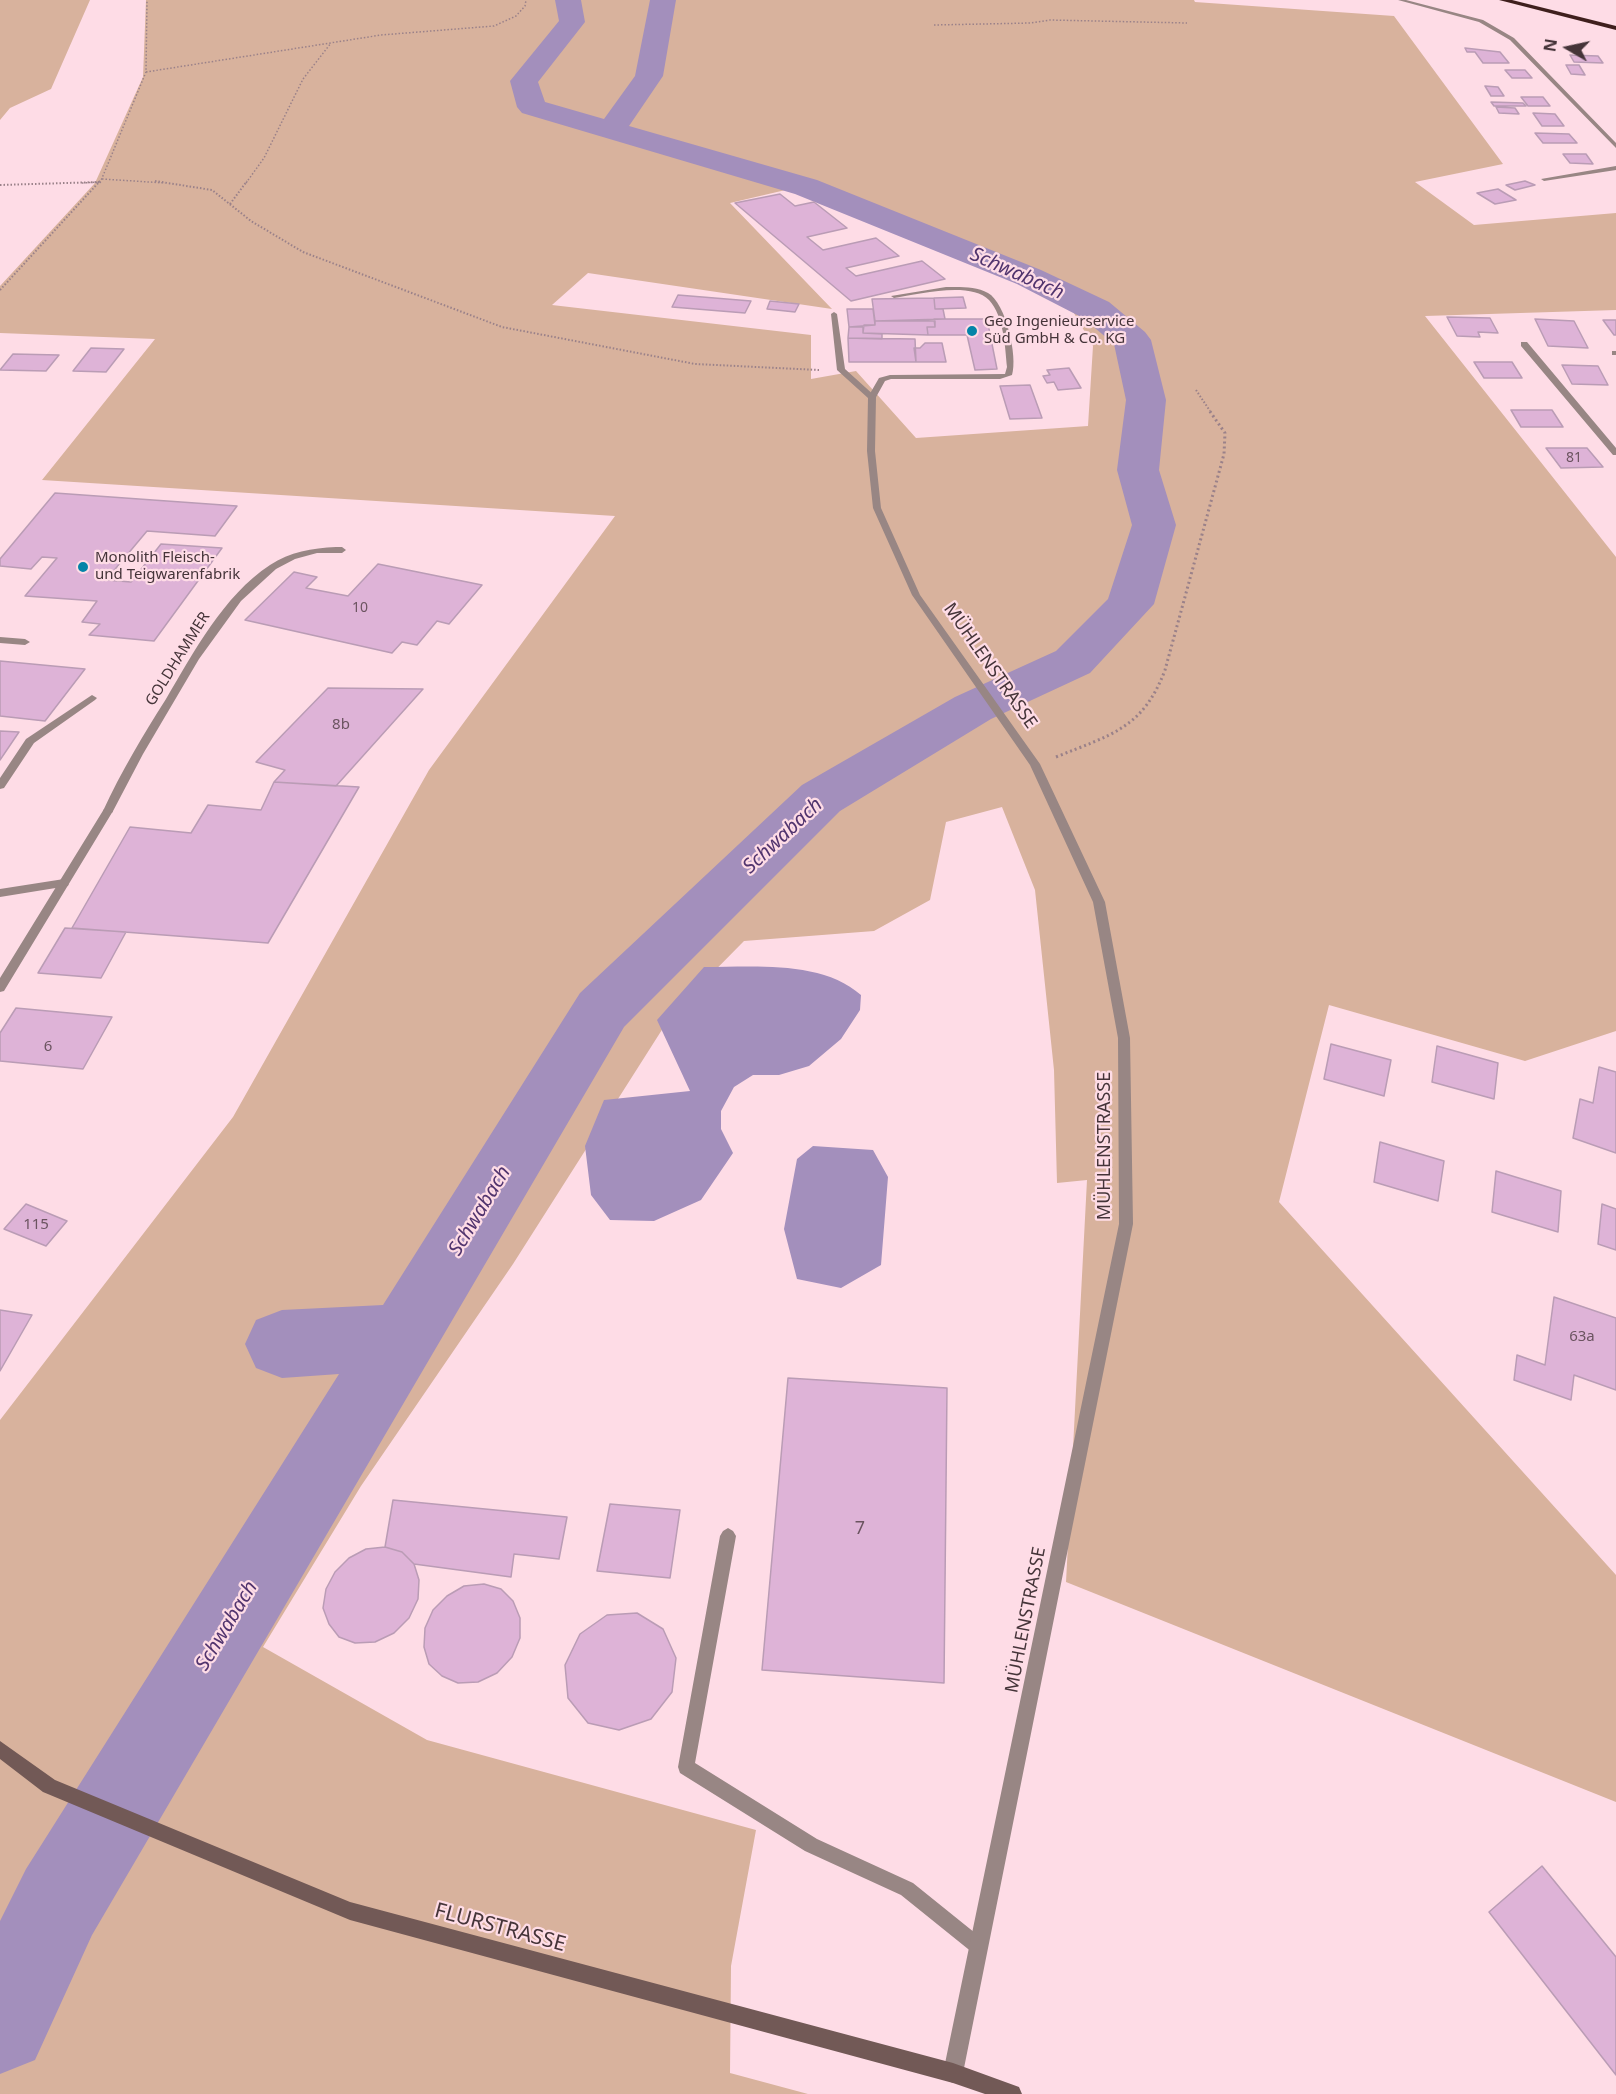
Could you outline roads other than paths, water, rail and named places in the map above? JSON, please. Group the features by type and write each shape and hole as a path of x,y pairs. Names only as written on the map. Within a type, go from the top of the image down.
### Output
{"highway":[{"path":"1503,0 1616,28"}],"street":[{"path":"1400,0 1481,21 1512,39 1616,146"},
{"path":"1544,180 1616,168"},
{"path":"834,314 841,370 872,397 882,380 890,377 1000,377 1008,375 1011,367 999,315 993,301 985,293 971,289 952,289 894,296"},
{"path":"1524,344 1616,453"},
{"name":"MÜHLENSTRASSE","path":"872,397 871,451 877,508 916,595 1035,764 1099,903 1124,1038 1126,1224 953,2073"},
{"name":"GOLDHAMMER","path":"0,988 108,811 123,780 198,652 219,621 244,592 290,557 307,552 342,550"},
{"path":"0,640 24,642"},
{"path":"0,786 30,741 93,698"},
{"path":"0,893 64,883"},
{"path":"728,1536 686,1767 811,1845 907,1889 979,1947"},
{"name":"FLURSTRASSE","path":"0,1749 50,1786 350,1911 953,2073 1012,2094"}],"waterway":[{"name":"Schwabach","path":"403,1337 602,1010 821,798 973,708 1073,662 1130,604 1154,525 1138,470 1146,400 1132,340 1096,310 1029,277 806,187 532,107 524,81 572,22 568,0"},
{"path":"611,130 649,76 663,0"},
{"name":"Schwabach","path":"0,2025 59,1902 403,1337"},
{"path":"282,1344 403,1337"}],"place":[{"name":"Geo Ingenieurservice Süd GmbH & Co. KG","path":"972,331"},
{"name":"Monolith Fleisch- und Teigwarenfabrik","path":"83,567"}]}
